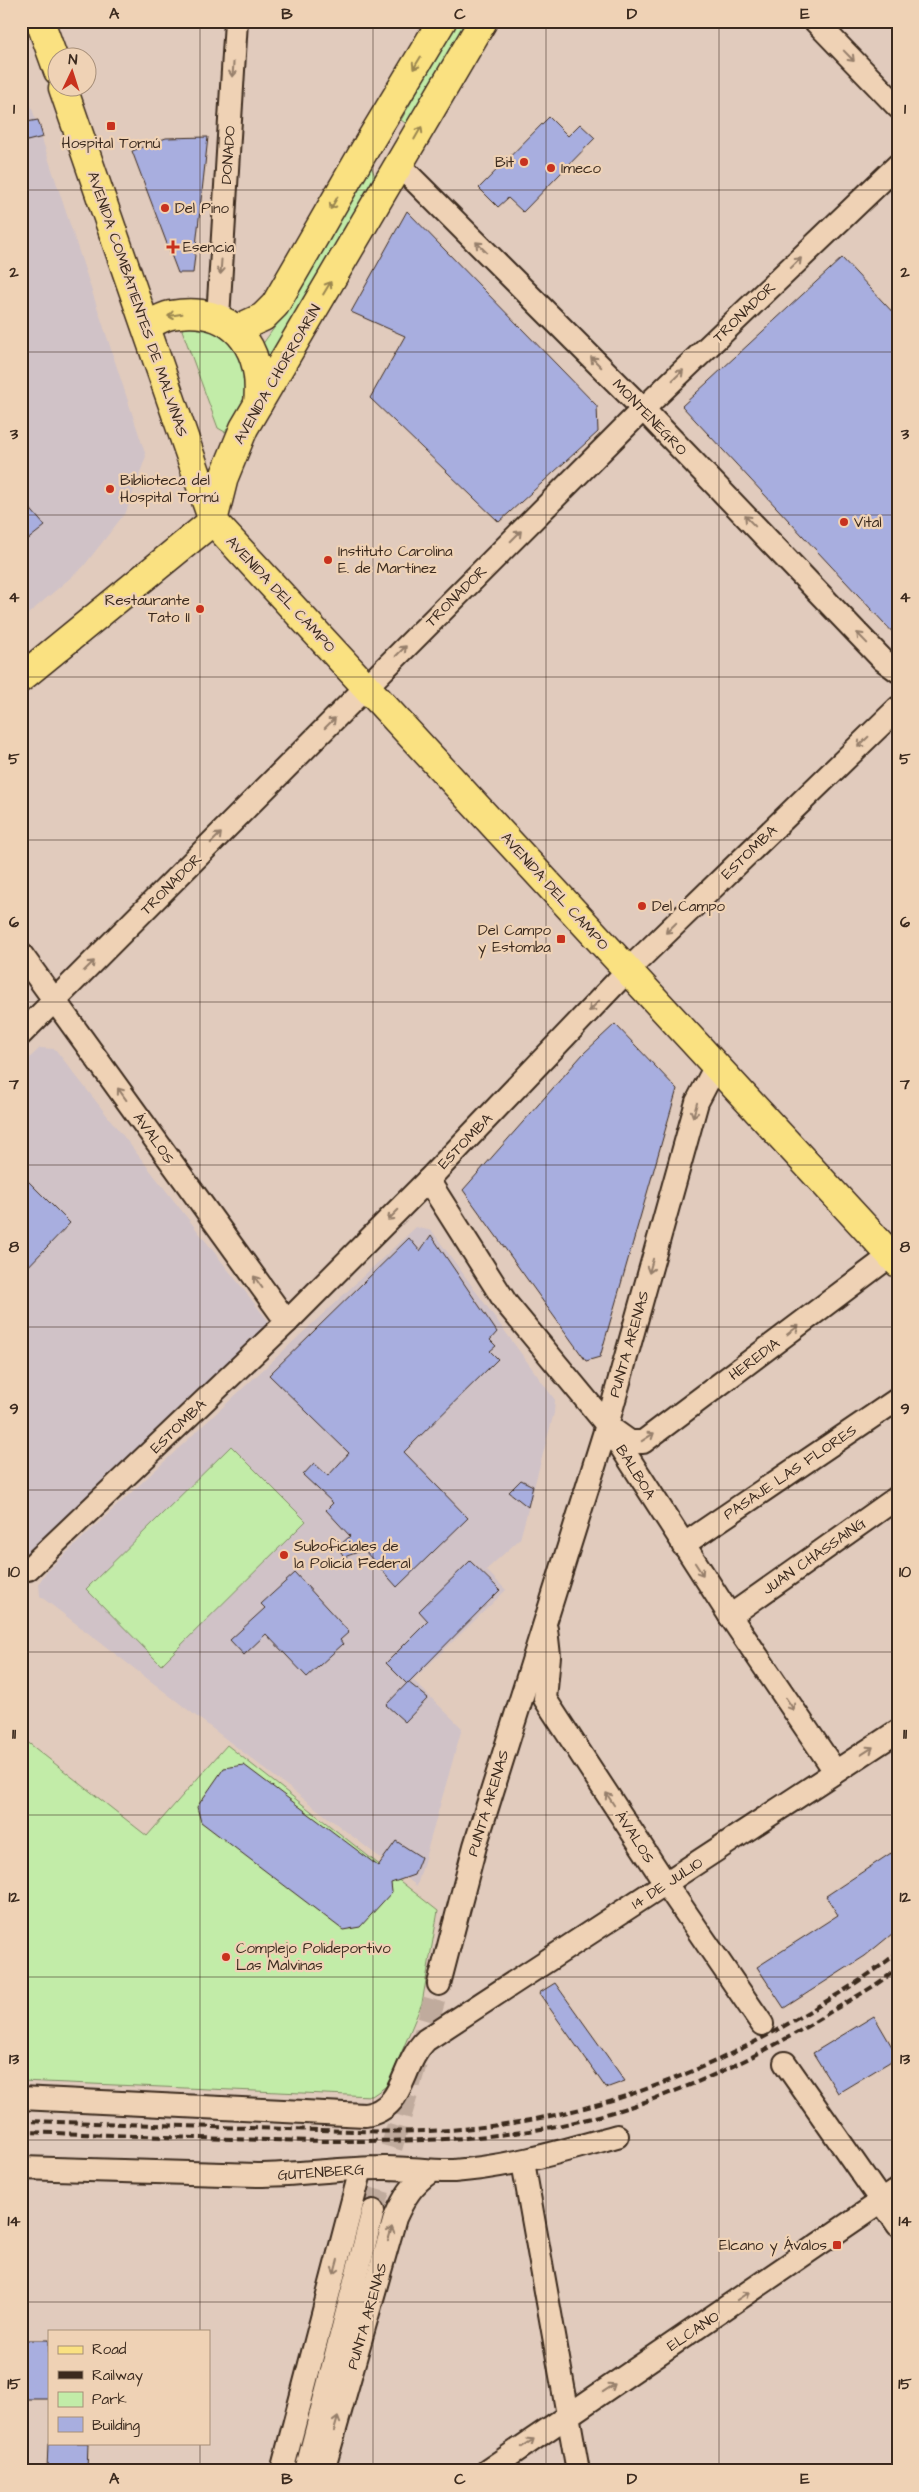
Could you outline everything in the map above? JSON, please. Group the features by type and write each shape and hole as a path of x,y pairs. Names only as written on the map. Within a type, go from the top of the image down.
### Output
{"main road":[{"path":"40,21 50,48"},
{"path":"146,326 169,315 194,313 228,324 263,318 275,305 442,21"},
{"name":"AVENIDA CHORROARÍN","path":"212,520 233,451 258,405 483,21"},
{"name":"AVENIDA COMBATIENTES DE MALVINAS","path":"66,98 212,520"},
{"path":"368,144 399,166"},
{"path":"228,324 249,346 257,365 260,385 258,405"},
{"path":"21,678 212,520"},
{"name":"AVENIDA DEL CAMPO","path":"212,520 367,685 716,1066 896,1256"}],"street":[{"name":"DONADO","path":"228,324 236,21"},
{"path":"816,22 898,107"},
{"name":"MONTENEGRO","path":"399,166 643,409 884,660 898,671"},
{"name":"TRONADOR","path":"21,1034 643,409 898,166"},
{"name":"ESTOMBA","path":"28,1569 287,1322 428,1180 628,970 898,708"},
{"name":"ÁVALOS","path":"21,954 287,1322"},
{"name":"PUNTA ARENAS","path":"439,1984 475,1846 532,1657 545,1624 607,1425 697,1102 716,1066"},
{"name":"BALBOA","path":"428,1180 506,1303 607,1425 683,1545 835,1771"},
{"name":"HEREDIA","path":"607,1425 630,1442 643,1442 896,1256"},
{"name":"PASAJE LAS FLORES","path":"683,1545 898,1399"},
{"name":"JUAN CHASSAING","path":"730,1616 898,1497"},
{"name":"PUNTA ARENAS","path":"545,1624 549,1656 545,1699"},
{"name":"ÁVALOS","path":"545,1699 666,1884 762,2024"},
{"name":"14 DE JULIO","path":"21,2098 365,2115 377,2113 393,2102 416,2049 436,2033 898,1731"},
{"path":"785,2063 890,2196 898,2225"},
{"name":"GUTENBERG","path":"21,2168 257,2176 382,2168 430,2172 522,2162 617,2136"},
{"path":"522,2162 578,2471"},
{"path":"282,2471 361,2169"},
{"name":"PUNTA ARENAS","path":"323,2471 395,2218 405,2196 416,2181 430,2172"},
{"name":"ELCANO","path":"487,2471 890,2196"},
{"name":"PUNTA ARENAS","path":"306,2471 373,2211"}],"shaded area":[{"path":"21,75 146,456 126,512 83,567 21,620"},
{"path":"40,1048 55,1049 269,1322 21,1567 21,1066"},
{"name":"Suboficiales de la Policía Federal","path":"416,1227 432,1231 555,1400 554,1413 520,1539 486,1570 506,1590 413,1680 462,1728 417,1886 40,1596 39,1583 46,1572"}],"green space":[{"path":"457,21 471,21 412,128 401,120"},
{"path":"366,167 372,168 375,177 267,364 262,345 279,321 361,170"},
{"path":"186,324 225,332 243,355 248,403 225,432 218,428 182,330"},
{"path":"231,1446 306,1521 161,1665 86,1589"},
{"name":"Complejo Polideportivo Las Malvinas","path":"21,1737 147,1836 227,1745 438,1911 422,2003 388,2085 372,2096 21,2081"}],"building":[{"path":"549,117 568,136 580,124 595,138 523,212 508,198 498,207 479,188"},
{"path":"38,120 43,137 27,141 21,123"},
{"path":"208,137 193,273 178,273 132,151 166,138"},
{"path":"407,211 597,406 598,432 499,522 370,398 405,336 351,312"},
{"name":"Vital","path":"842,258 898,318 898,638 682,406"},
{"path":"21,498 45,526 21,545"},
{"path":"615,1024 677,1089 600,1357 586,1361 463,1190 583,1054"},
{"path":"21,1174 70,1223 21,1274"},
{"path":"431,1235 497,1332 490,1340 496,1346 490,1351 498,1359 404,1452 468,1518 397,1587 364,1550 344,1557 339,1546 350,1536 326,1510 333,1503 303,1475 314,1463 328,1476 349,1453 269,1375 409,1238 420,1251"},
{"path":"521,1480 533,1486 528,1507 509,1492"},
{"path":"470,1561 500,1590 407,1684 386,1663 428,1621 419,1611"},
{"path":"295,1573 349,1632 340,1640 343,1644 307,1677 266,1634 244,1655 230,1640 265,1608 261,1604"},
{"path":"408,1682 428,1698 405,1722 386,1705"},
{"path":"244,1765 378,1866 396,1841 421,1857 414,1875 391,1883 392,1892 360,1927 343,1930 201,1822 197,1807 224,1768"},
{"path":"891,1853 898,1864 898,1929 865,1956 784,2008 757,1967 838,1915 826,1896"},
{"path":"555,1983 625,2081 606,2088 539,1993"},
{"path":"874,2016 898,2057 838,2093 813,2053"},
{"path":"21,2340 48,2340 48,2399 21,2399"},
{"path":"48,2443 88,2444 87,2471 47,2471"}],"tunnel":[{"path":"373,2211 439,1984"}],"railway":[{"path":"21,2121 381,2132 450,2130 518,2122 606,2102 690,2072 731,2054 810,2011 866,1976 898,1952"},
{"path":"21,2132 252,2140 378,2141 474,2137 522,2132 561,2125 640,2103 679,2089 754,2056 872,1987 898,1968"}],"place":[{"name":"Hospital Tornú","path":"111,126"},
{"name":"Bit","path":"524,162"},
{"name":"Imeco","path":"551,168"},
{"name":"Del Pino","path":"165,208"},
{"name":"Esencia","path":"173,247"},
{"name":"Biblioteca del Hospital Tornú","path":"110,489"},
{"name":"Vital","path":"844,522"},
{"name":"Instituto Carolina E. de Martínez","path":"328,560"},
{"name":"Restaurante Tato II","path":"200,609"},
{"name":"Del Campo","path":"642,906"},
{"name":"Del Campo y Estomba","path":"561,939"},
{"name":"Suboficiales de la Policía Federal","path":"284,1555"},
{"name":"Complejo Polideportivo Las Malvinas","path":"226,1957"},
{"name":"Elcano y Ávalos","path":"837,2245"}]}
